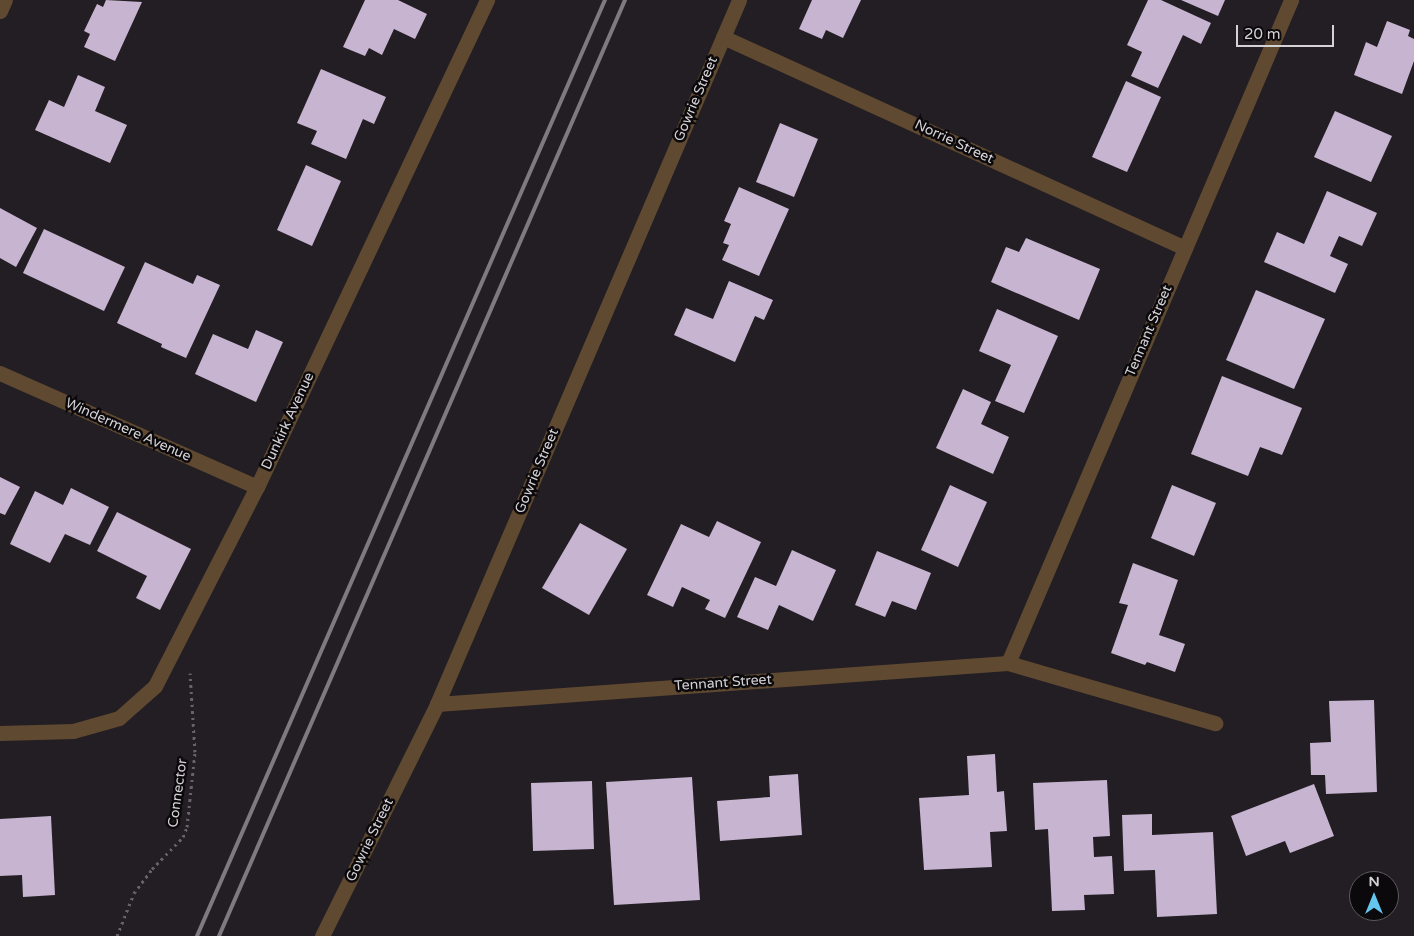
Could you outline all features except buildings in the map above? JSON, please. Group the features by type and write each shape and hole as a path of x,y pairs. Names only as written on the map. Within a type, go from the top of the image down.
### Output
{"street":[{"path":"0,11 5,0"},
{"name":"Dunkirk Avenue","path":"0,734 73,731 119,718 155,686 257,486 486,0"},
{"name":"Gowrie Street","path":"322,936 437,704 739,0"},
{"name":"Tennant Street","path":"1008,663 1291,0"},
{"name":"Norrie Street","path":"723,37 1185,248"},
{"name":"Windermere Avenue","path":"0,374 257,486"},
{"name":"Tennant Street","path":"437,704 1008,663 1215,723"}],"path":[{"name":"Connector","path":"117,936 134,892 152,869 183,837 187,827 195,752 192,681 181,634"}],"railway":[{"path":"197,936 605,0"},
{"path":"219,936 625,0"}]}
